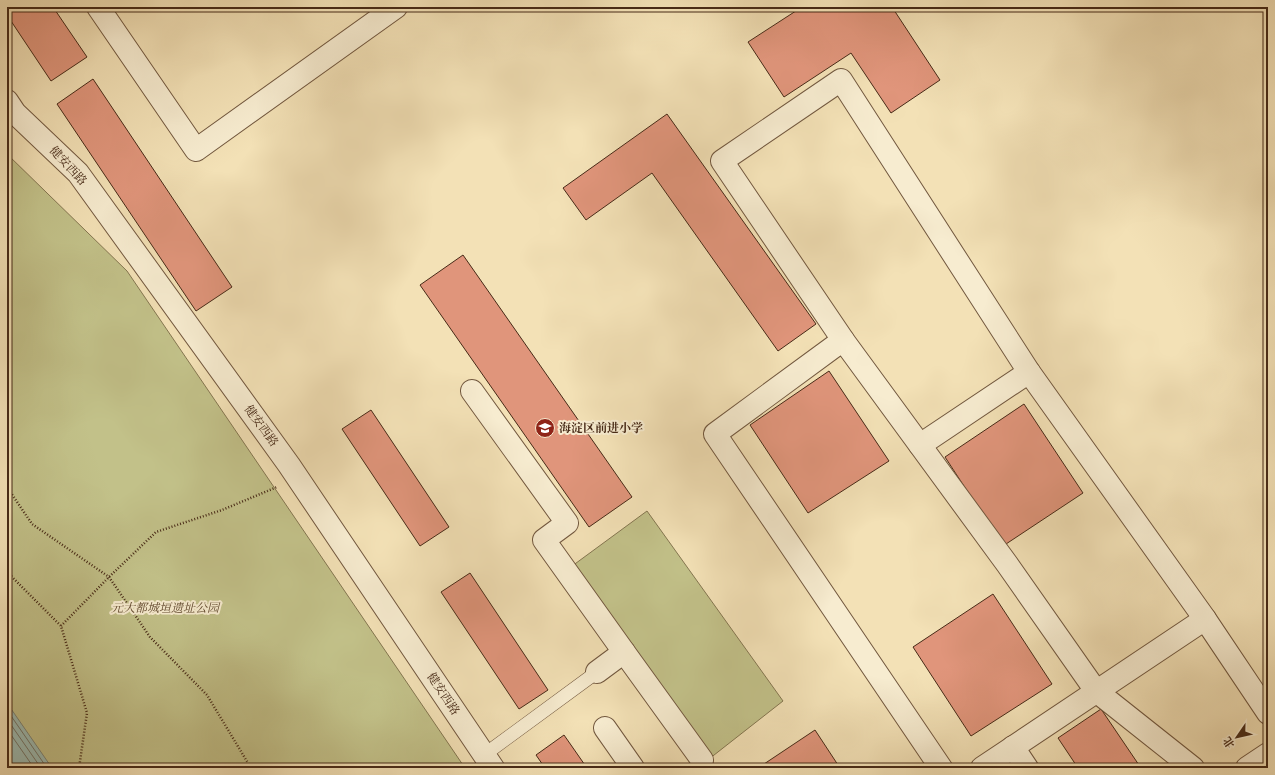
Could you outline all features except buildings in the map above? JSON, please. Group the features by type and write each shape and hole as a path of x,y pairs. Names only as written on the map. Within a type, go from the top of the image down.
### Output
{"street":[{"path":"98,7 196,150 396,7"},
{"path":"1193,768 1096,692 1007,564 843,340 722,161 841,80 1029,372 1205,619 1268,713"},
{"name":"健安西路","path":"7,100 15,112 78,173 298,478 489,762"},
{"path":"843,340 715,434 941,768"},
{"path":"920,445 1029,372"},
{"path":"472,391 567,523 544,540 702,760"},
{"path":"982,768 1205,619"},
{"path":"597,672 624,652"},
{"path":"605,728 633,768"},
{"path":"1013,747 1027,768"},
{"path":"1247,768 1268,754"}],"lane":[{"path":"489,762 597,672"}],"path":[{"path":"61,626 156,532 222,510 298,478"},
{"path":"7,488 32,524 109,577 150,637 207,695 251,768"},
{"path":"7,572 61,626 87,713 79,768"}],"green space":[{"name":"元大都城垣遗址公园","path":"7,154 127,271 465,768 7,768"},
{"path":"647,511 783,701 709,759 568,569"}],"water":[{"path":"7,703 52,768 7,768"}],"place":[{"name":"海淀区前进小学","path":"545,428"}]}
